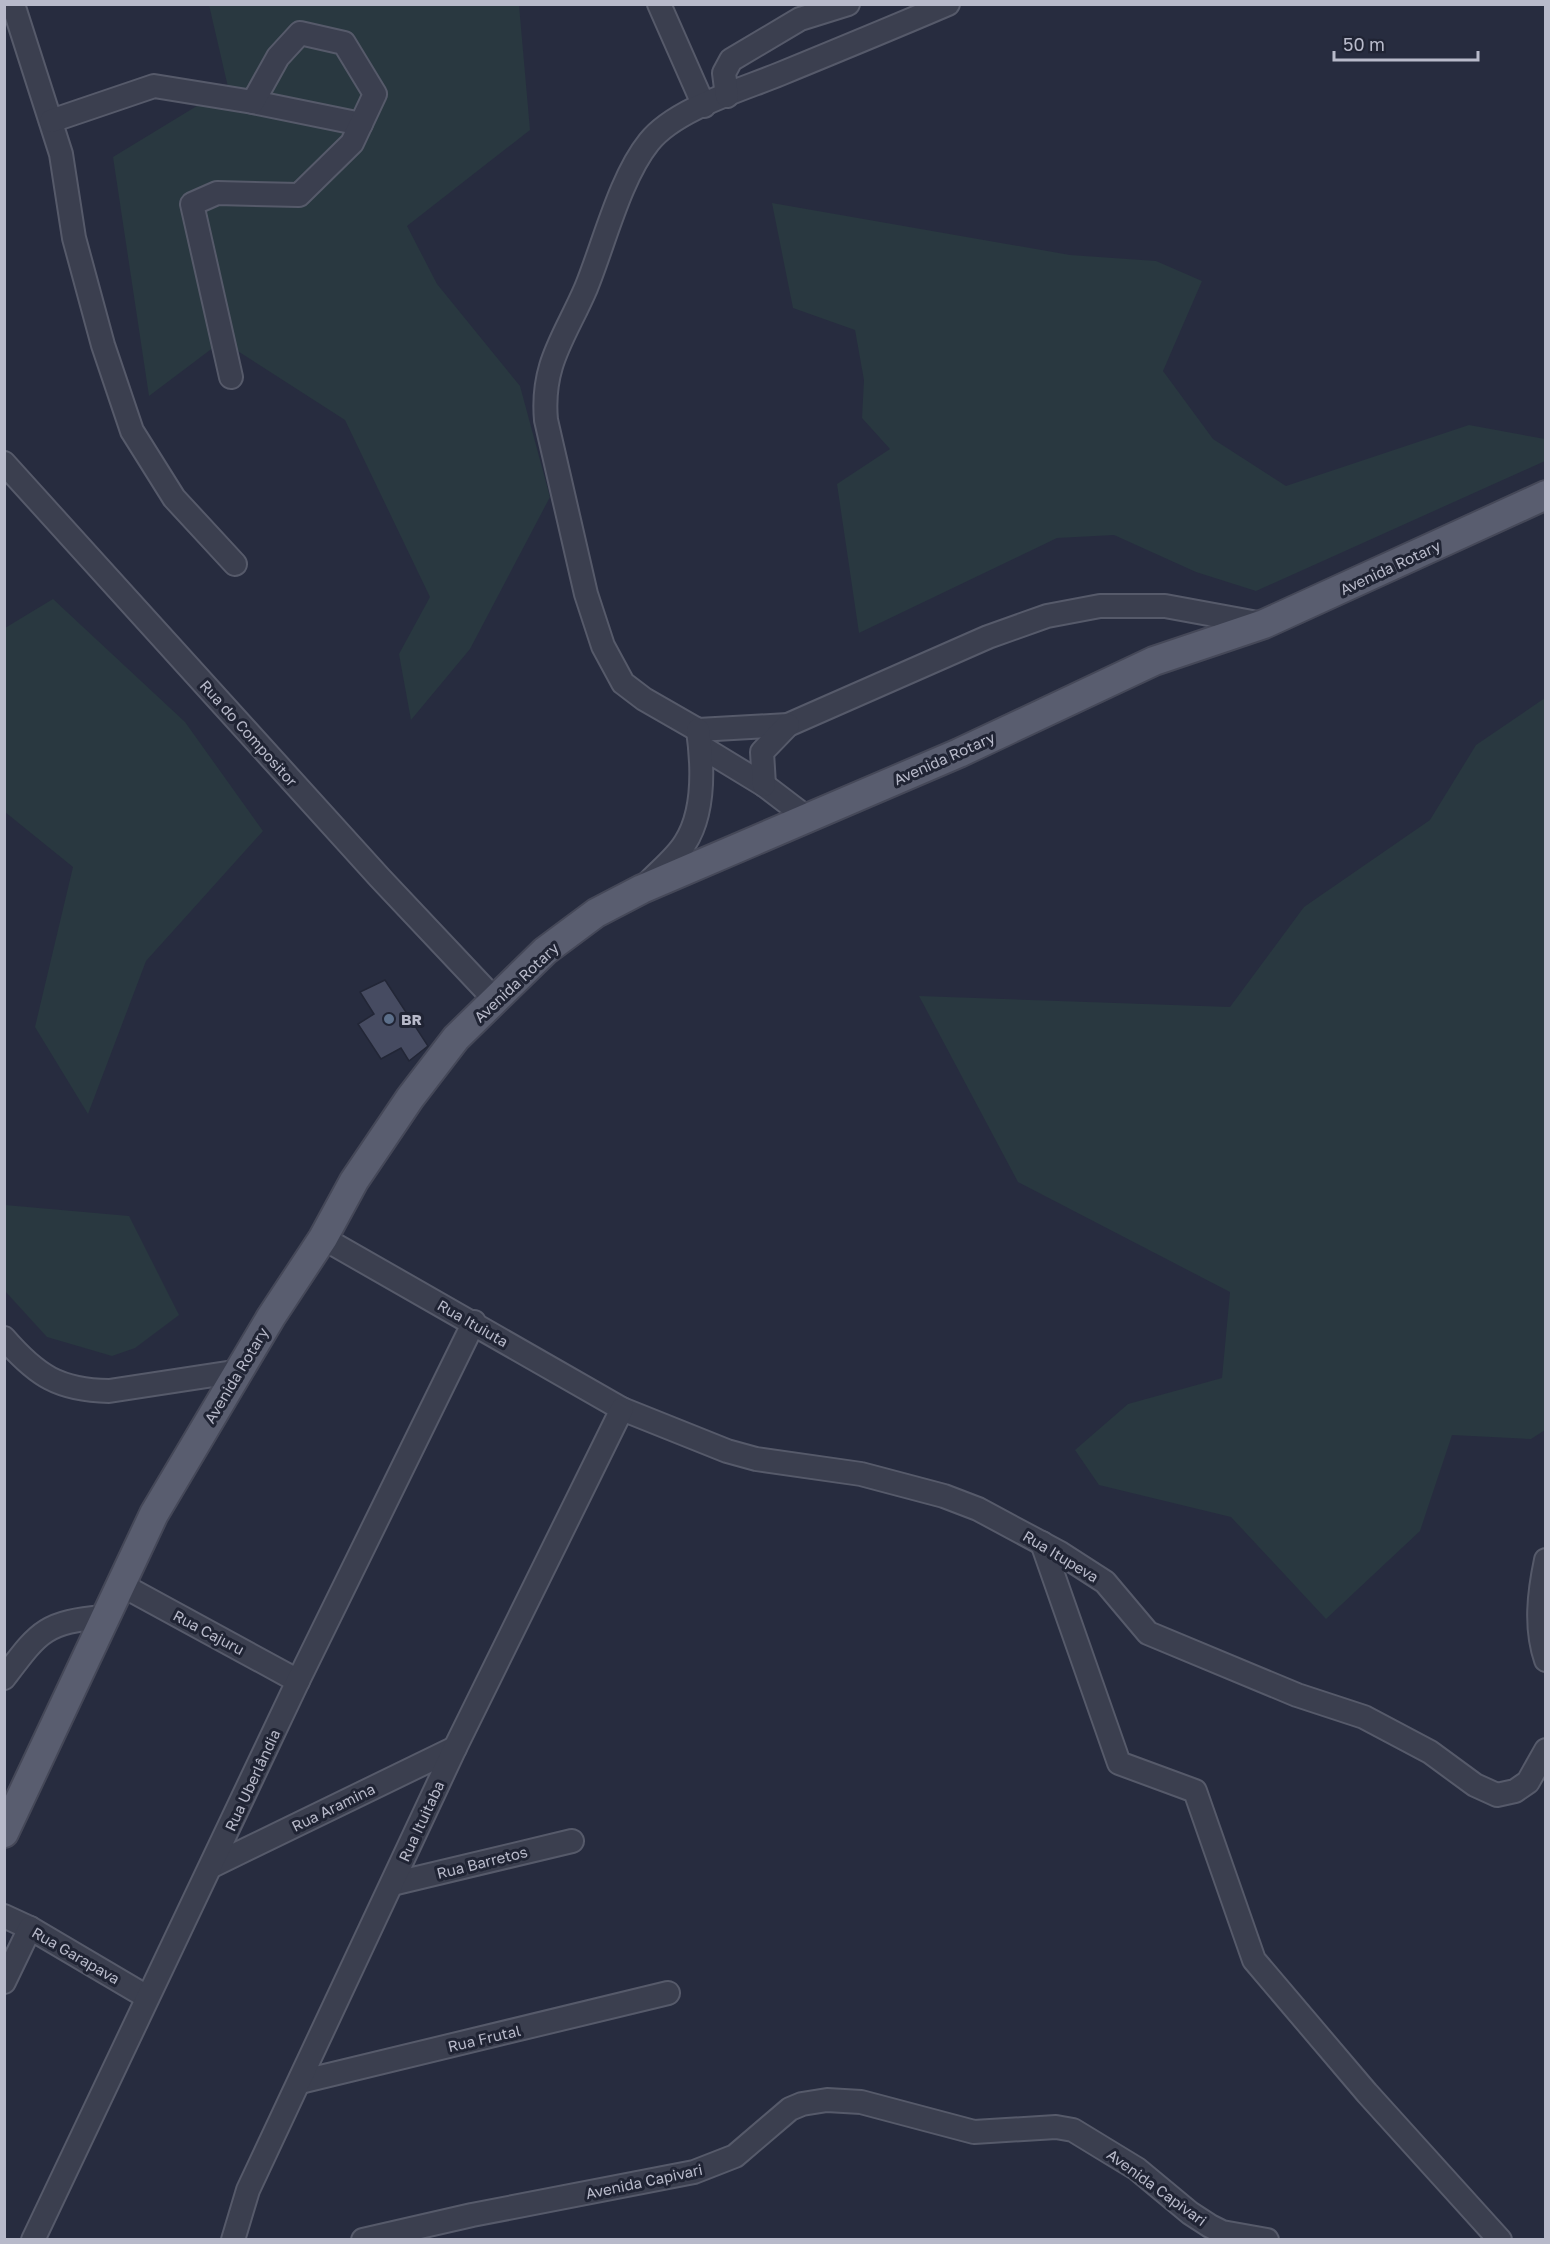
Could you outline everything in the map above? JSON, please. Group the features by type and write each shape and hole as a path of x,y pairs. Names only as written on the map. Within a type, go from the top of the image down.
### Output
{"main road":[{"name":"Avenida Rotary","path":"4,1833 154,1514 271,1317 323,1238 354,1181 410,1098 456,1038 545,951 596,913 642,889 959,753 1154,661 1264,624 1545,495"}],"street":[{"path":"13,4 61,154 74,238 103,345 132,431 174,498 235,564"},
{"path":"659,4 704,106"},
{"path":"727,96 724,73 731,60 800,20 848,4"},
{"path":"807,817 623,682 603,646 586,594 546,420 544,394 555,354 585,288 634,165 648,142 664,125 727,96 948,4"},
{"path":"231,377 192,204 217,194 299,195 352,143 375,94 344,43 300,33 278,57 253,102"},
{"path":"51,121 154,86 253,102 361,124"},
{"name":"Rua do Compositor","path":"4,463 380,878 496,1001"},
{"path":"699,738 788,725 988,637 1047,616 1100,606 1165,606 1264,624"},
{"path":"764,786 762,752 788,725"},
{"path":"642,889 684,846 696,824 699,738"},
{"name":"Rua Ituiuta","path":"323,1238 622,1408"},
{"name":"Rua Uberlândia","path":"33,2240 147,1997 212,1866 298,1680 474,1322"},
{"path":"4,1338 46,1377 62,1386 87,1390 109,1391 240,1371"},
{"name":"Rua Itupeva","path":"622,1408 727,1451 756,1459 861,1474 944,1496 978,1509 1042,1543 1105,1582 1148,1633 1297,1695 1364,1716 1430,1752 1475,1785 1497,1795 1515,1791 1528,1782 1545,1750"},
{"name":"Rua Ituitaba","path":"233,2240 248,2190 455,1748 622,1408"},
{"path":"1042,1543 1119,1763 1195,1791 1254,1959 1367,2093 1500,2240"},
{"path":"1545,1560 1539,1605 1539,1642 1545,1660"},
{"name":"Rua Cajuru","path":"120,1584 298,1680"},
{"path":"4,1678 34,1641 49,1628 68,1620 104,1617"},
{"name":"Rua Aramina","path":"212,1866 455,1748"},
{"name":"Rua Barretos","path":"392,1884 572,1840"},
{"name":"Rua Garapava","path":"4,1916 30,1928 147,1997"},
{"path":"4,1982 30,1928"},
{"name":"Rua Frutal","path":"300,2082 668,1994"},
{"name":"Avenida Capivari","path":"363,2240 472,2215 694,2172 735,2156 790,2109 802,2104 827,2100 861,2102 974,2132 1056,2127 1073,2130 1137,2169 1190,2213 1210,2226 1222,2232 1267,2240"}],"shaded area":[{"path":"209,5 519,5 530,130 407,226 437,284 520,386 550,497 470,649 411,720 399,654 430,597 345,420 222,341 149,396 113,157 228,87"},
{"path":"772,203 1070,255 1156,261 1202,281 1163,371 1213,439 1286,486 1469,425 1545,439 1545,461 1256,591 1196,572 1114,535 1057,538 859,633 837,484 890,449 862,418 864,380 855,330 793,308"},
{"path":"53,599 185,722 263,831 146,961 88,1114 35,1027 73,867 5,812 5,628"},
{"path":"1545,698 1545,1430 1531,1439 1452,1435 1420,1531 1326,1619 1231,1517 1099,1485 1075,1450 1128,1404 1222,1378 1230,1292 1018,1182 919,996 1230,1007 1304,907 1430,820 1476,745"},
{"path":"5,1205 129,1216 179,1315 135,1348 112,1356 47,1337 5,1291"}],"building":[{"name":"BR","path":"385,980 428,1046 409,1061 401,1048 381,1059 358,1024 374,1014 360,992"}],"place":[{"name":"BR","path":"389,1019"}]}
